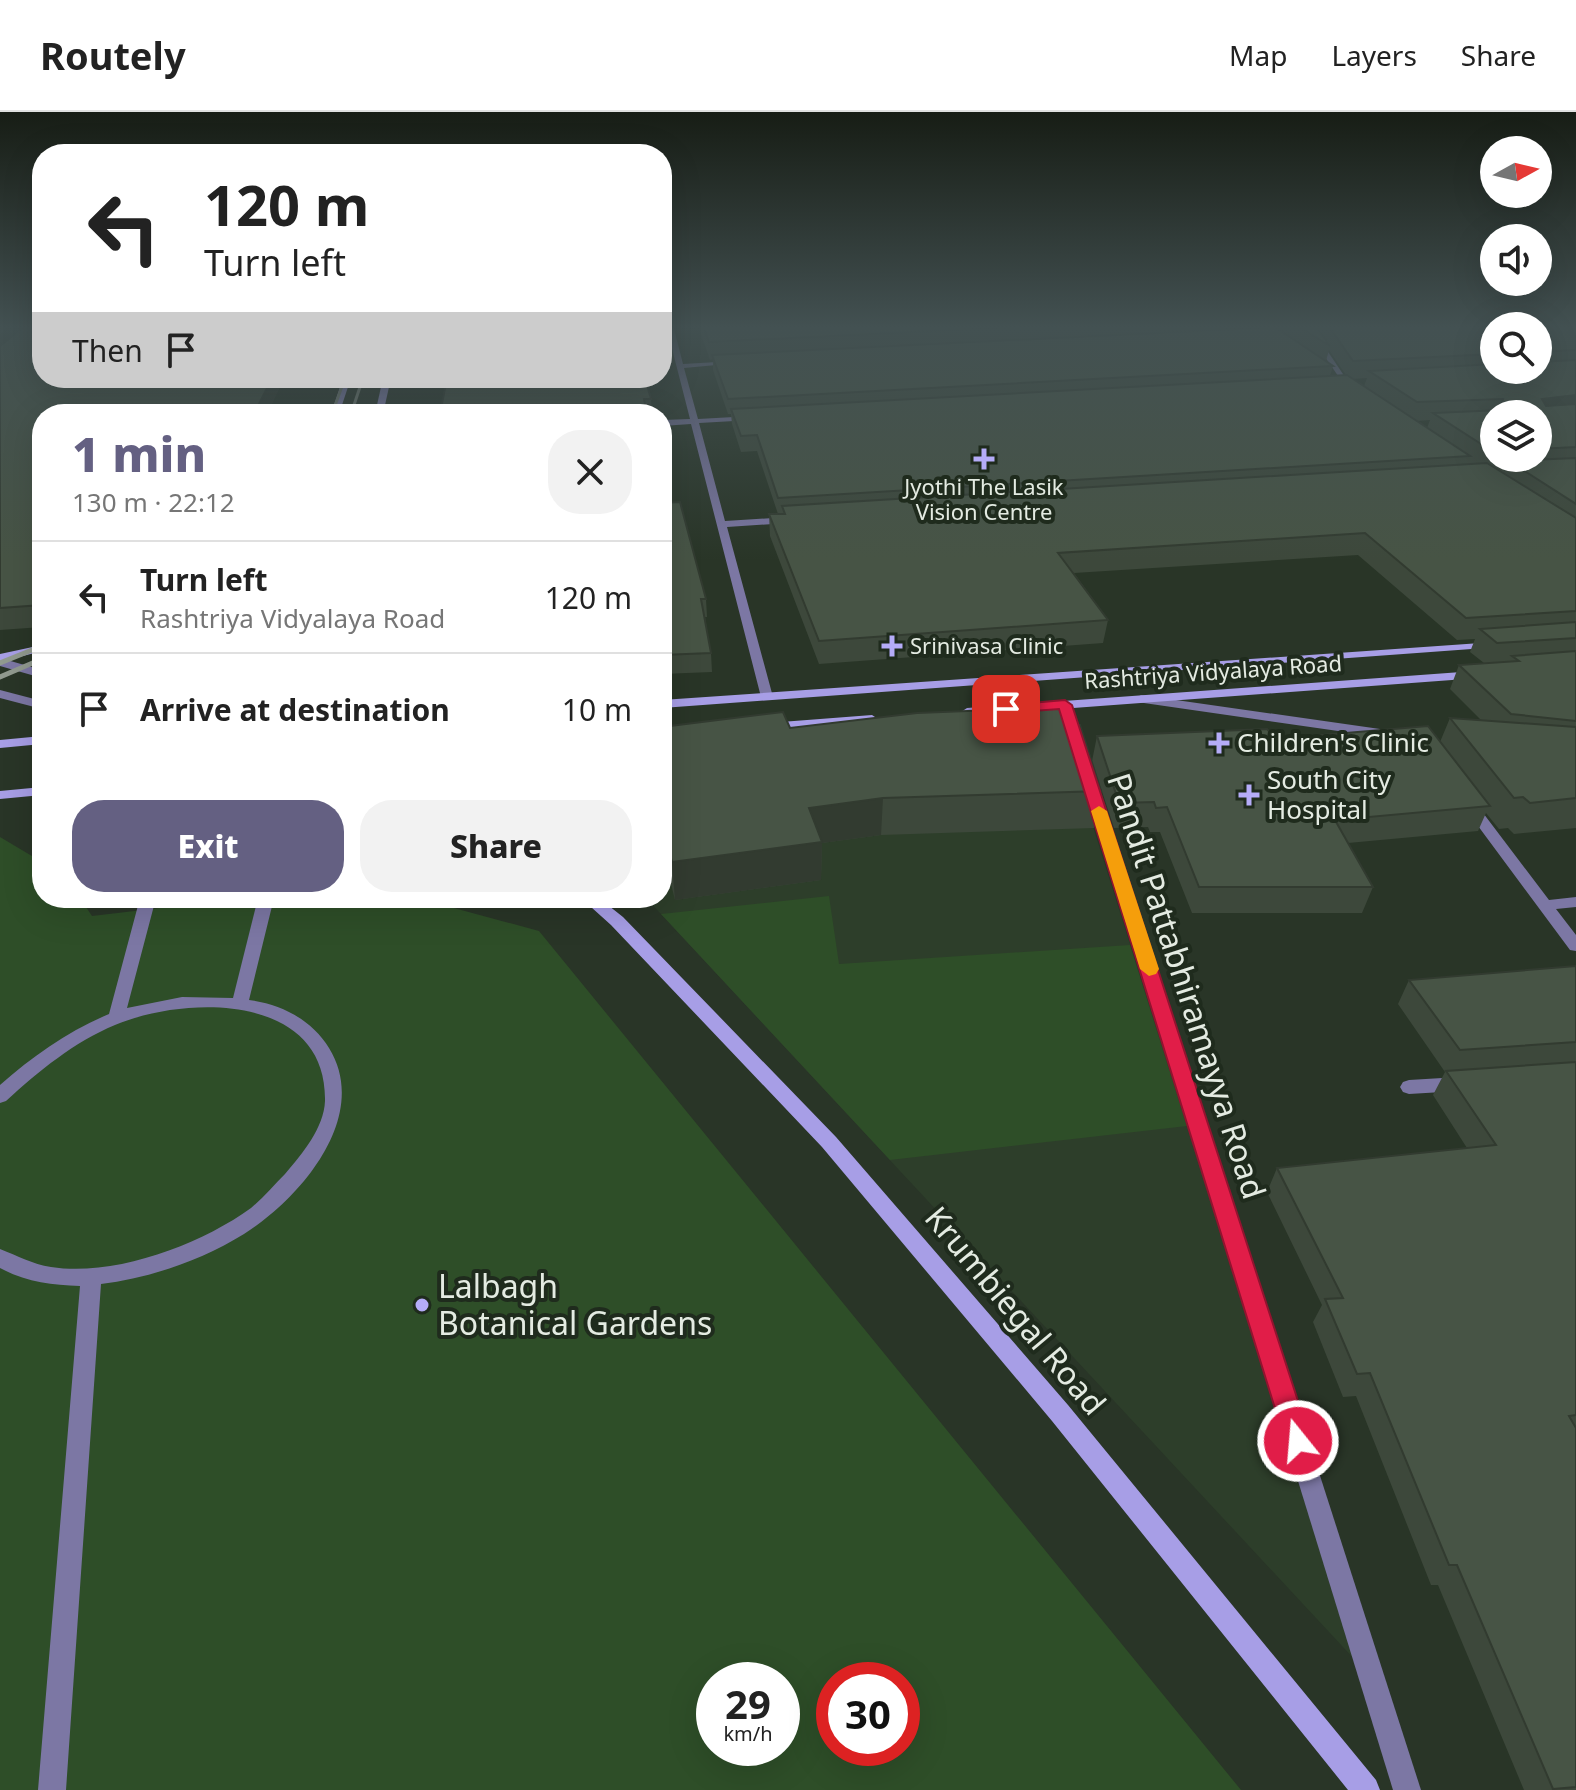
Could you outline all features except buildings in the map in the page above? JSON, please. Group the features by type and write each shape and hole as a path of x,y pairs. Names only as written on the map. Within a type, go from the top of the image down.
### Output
{"main road":[{"name":"Rashtriya Vidyalaya Road","path":"672,703 1513,643"},
{"path":"0,660 32,651"},
{"name":"Rashtriya Vidyalaya Road","path":"956,713 1483,674"},
{"path":"754,728 894,717"},
{"path":"0,744 32,741"},
{"path":"0,795 32,792"},
{"name":"Krumbiegal Road","path":"601,908 829,1142 1060,1413 1366,1790"}],"street":[{"path":"690,403 767,697"},
{"path":"672,422 758,417"},
{"path":"722,524 801,519"},
{"path":"0,660 32,671"},
{"path":"0,694 32,702"},
{"path":"1141,699 1405,737"},
{"path":"1065,705 1073,729"},
{"name":"Pandit Pattabhiramayya Road","path":"1087,774 1407,1790"},
{"path":"1456,787 1576,946"},
{"path":"1545,905 1576,902"},
{"path":"116,1018 145,908"},
{"path":"240,1001 263,908"},
{"path":"0,1096 43,1055 116,1018 180,1002 240,1001 294,1018 327,1053 334,1102 311,1159 257,1215 179,1258 91,1277 30,1272 0,1258"},
{"path":"1409,1087 1485,1082"},
{"path":"52,1790 91,1277"}],"shaded area":[{"path":"1060,722 1356,1661 655,908 672,908 672,750"}],"green space":[{"name":"Lalbagh Botanical Gardens","path":"0,837 32,856 32,908 87,908 92,916 160,908 454,908 539,931 1241,1790 0,1790"},
{"path":"829,896 839,964 1130,945 1187,1126 890,1160 661,914"}],"railway":[{"path":"0,663 32,650"},
{"path":"0,677 32,663"}],"slow traffic":[{"path":"1099,811 1149,969"}],"place":[{"name":"Jyothi The Lasik Vision Centre","path":"984,459"},
{"name":"Srinivasa Clinic","path":"892,646"},
{"name":"Children's Clinic","path":"1219,743"},
{"name":"South City Hospital","path":"1249,795"},
{"name":"Lalbagh Botanical Gardens","path":"422,1305"}],"route":[{"path":"1006,709 1065,705 1298,1441"}]}
